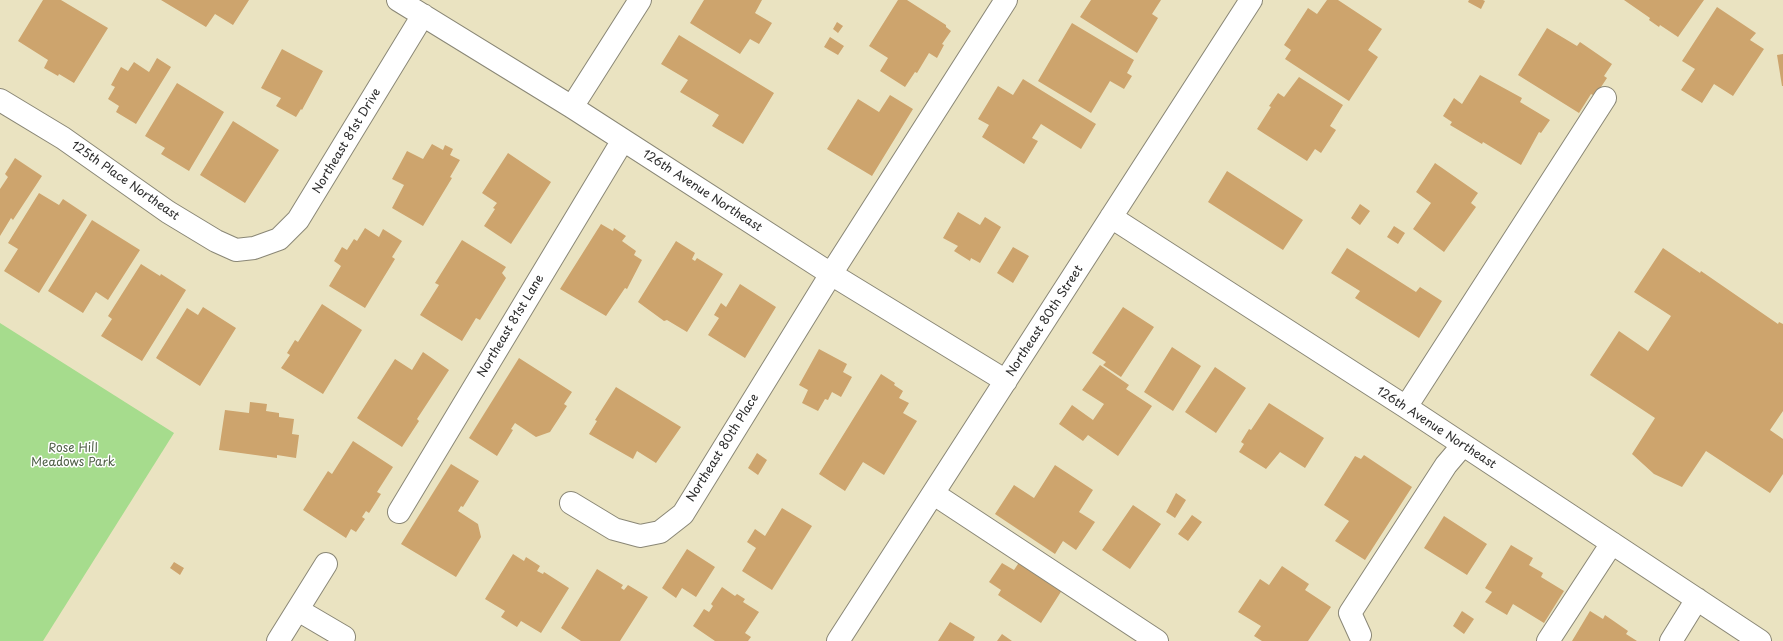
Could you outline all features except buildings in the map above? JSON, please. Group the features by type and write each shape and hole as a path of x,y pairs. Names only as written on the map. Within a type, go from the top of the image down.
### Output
{"street":[{"name":"126th Avenue Northeast","path":"398,0 572,107 831,274 1006,381"},
{"path":"572,107 640,0"},
{"name":"Northeast 80th Place","path":"571,503 614,529 640,536 660,532 683,514 831,274 1006,0"},
{"name":"Northeast 80th Street","path":"845,639 934,494 1251,0"},
{"name":"Northeast 81st Drive","path":"254,248 279,239 298,220 423,15"},
{"path":"1406,407 1605,98"},
{"name":"125th Place Northeast","path":"0,100 63,138 168,212 216,241 236,250 254,248"},
{"name":"Northeast 81st Lane","path":"400,512 623,140"},
{"name":"126th Avenue Northeast","path":"1111,217 1406,407 1760,641"},
{"path":"1360,636 1350,613 1446,465 1464,445"},
{"path":"934,494 1157,641"},
{"path":"1548,641 1612,543"},
{"path":"278,641 326,564"},
{"path":"1671,641 1697,599"},
{"path":"298,610 344,637"}],"green space":[{"name":"Rose Hill Meadows Park","path":"0,323 174,433 43,641 0,641"}]}
